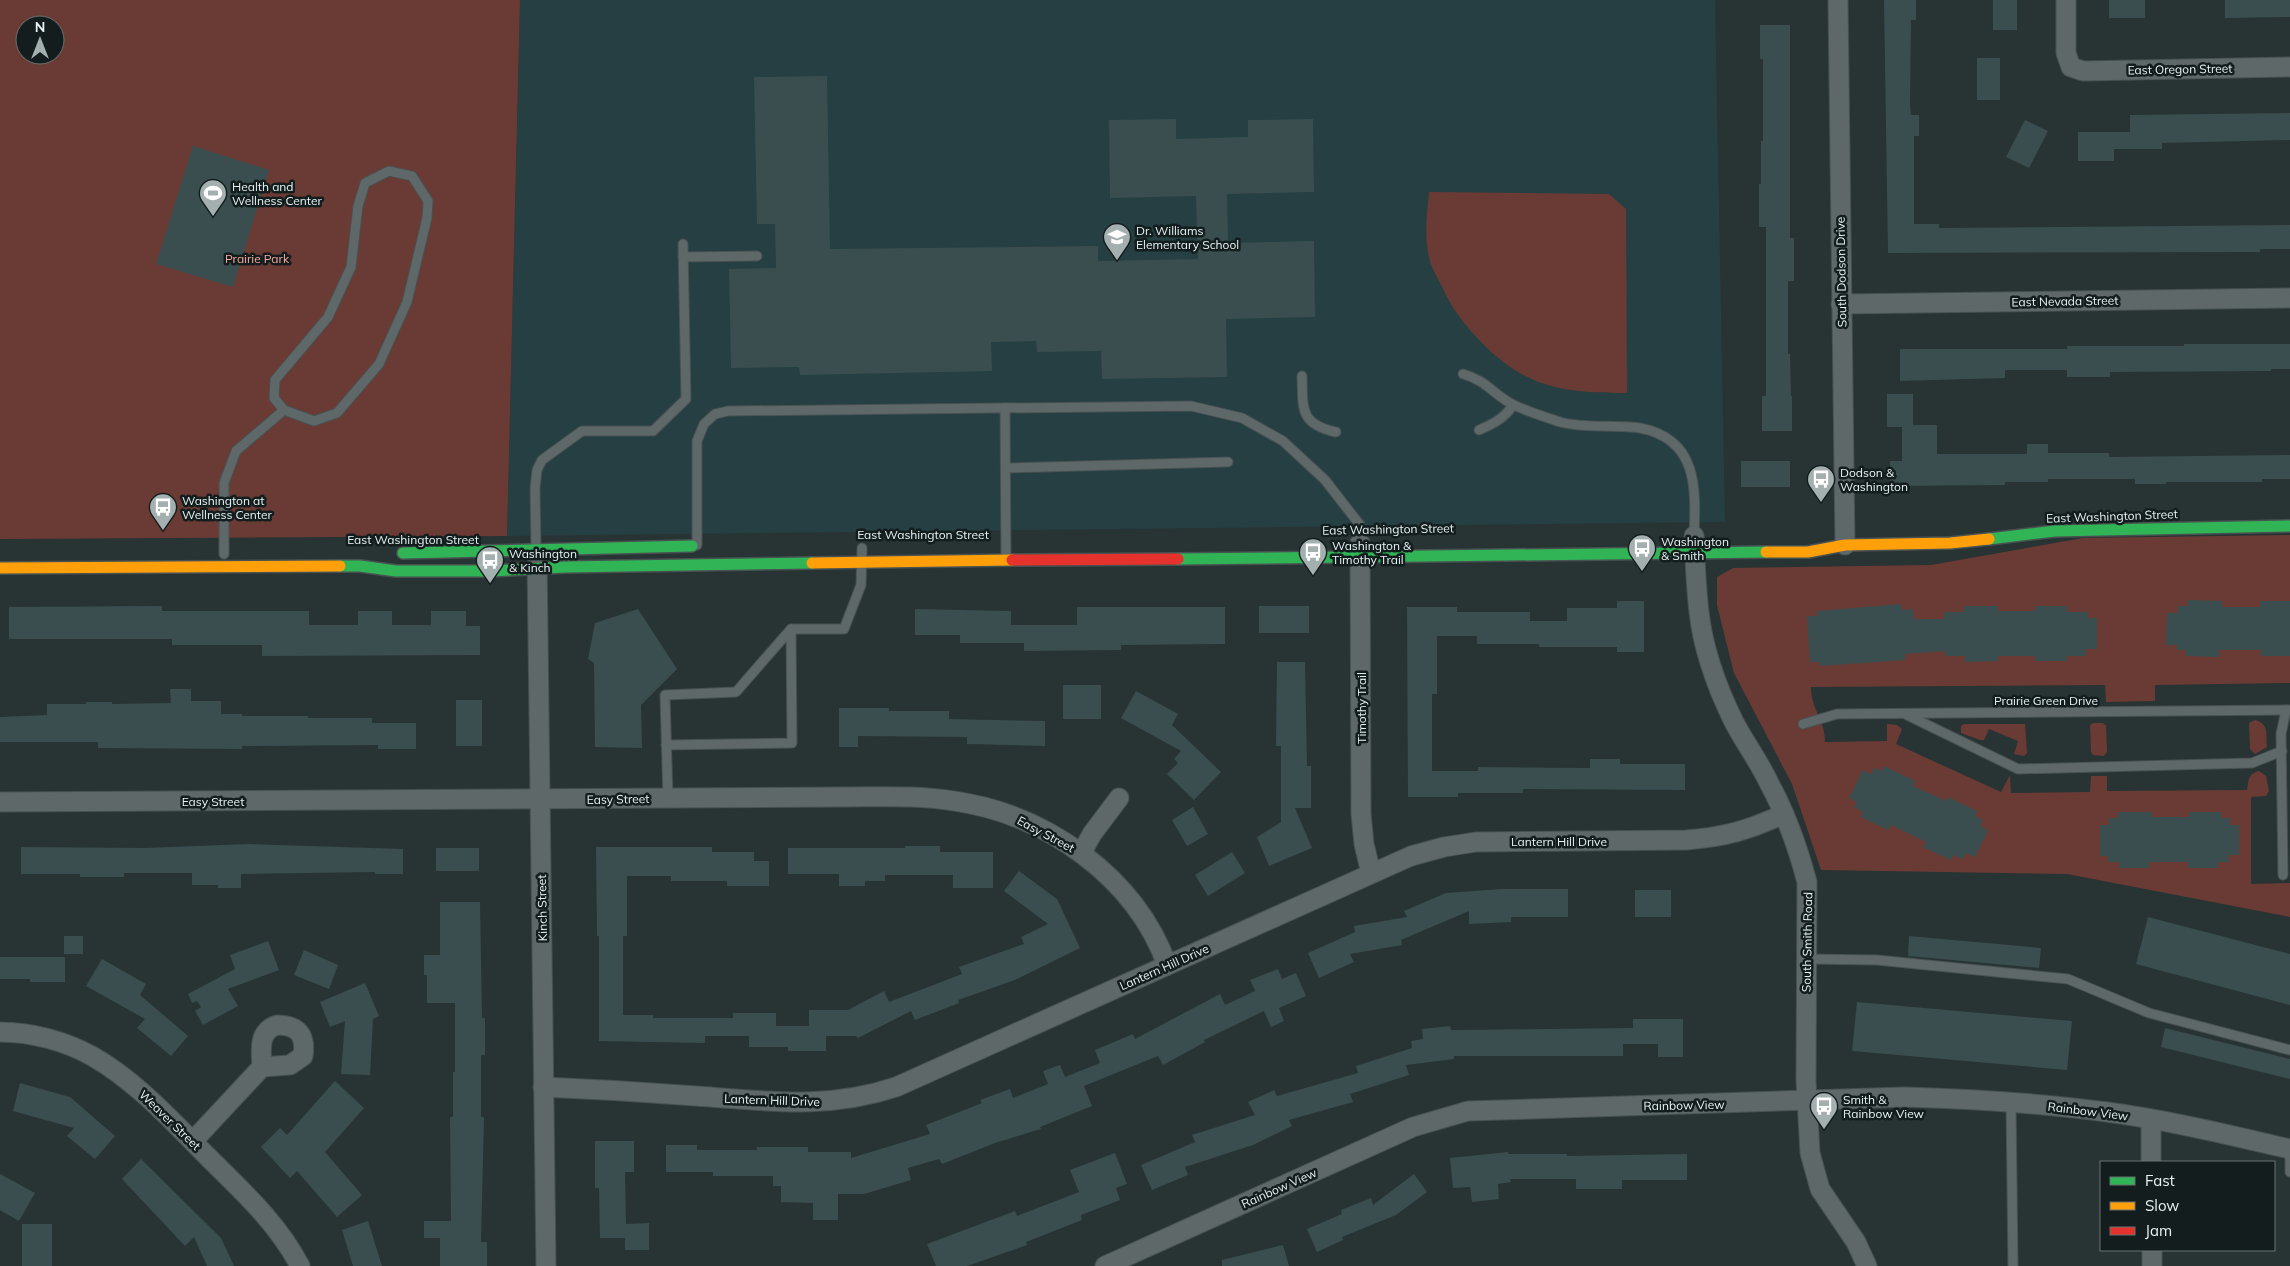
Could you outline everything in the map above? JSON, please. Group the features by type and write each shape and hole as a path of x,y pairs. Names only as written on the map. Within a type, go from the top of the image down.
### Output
{"main road":[{"name":"East Washington Street","path":"394,553 537,559 861,562 1006,560 1360,546 1694,540 1808,552 1845,545 1950,543 2055,531 2290,526"},
{"name":"East Washington Street","path":"1821,538 1845,545"},
{"name":"East Washington Street","path":"0,568 360,566 396,571 491,571 537,559 702,546"}],"street":[{"name":"South Dodson Drive","path":"1838,0 1845,545"},
{"name":"East Oregon Street","path":"2066,0 2066,53 2071,67 2083,71 2290,67"},
{"name":"East Nevada Street","path":"1841,304 2290,298"},
{"name":"South Smith Road","path":"1694,540 1699,613 1705,644 1718,685 1734,722 1769,782 1784,814 1807,882 1807,1102 1810,1153 1820,1189 1856,1242 1867,1266"},
{"name":"Timothy Trail","path":"1360,546 1361,814 1364,844 1371,873"},
{"name":"Kinch Street","path":"537,559 546,1266"},
{"name":"Easy Street","path":"0,802 909,797 956,801 997,810 1026,821 1082,852 1130,899 1147,922 1167,965"},
{"path":"1082,852 1092,834 1118,798"},
{"name":"Lantern Hill Drive","path":"544,1087 793,1103 836,1102 868,1096 896,1087 1411,856 1444,846 1476,842 1719,838 1743,832 1784,814"},
{"name":"Weaver Street","path":"0,1032 37,1036 90,1055 117,1071 193,1141 266,1216 289,1245 300,1266"},
{"path":"193,1141 262,1067"},
{"name":"Rainbow View","path":"1105,1266 1413,1127 1458,1113 1492,1109 1807,1102 1904,1097 2011,1103 2107,1112 2151,1119 2290,1149"},
{"path":"2151,1119 2151,1161"},
{"path":"2152,1251 2152,1266"}],"lane":[{"path":"389,171 412,176 428,201 427,218 407,302 380,364 337,414 314,421 284,410 274,398 275,380 328,317 351,267 358,206 364,183 389,171"},
{"path":"537,559 535,488 537,470 542,460 582,431 653,431 686,399 683,244"},
{"path":"683,257 757,256"},
{"path":"1463,374 1478,378 1513,405 1562,422 1640,428 1668,437 1687,458 1692,476 1695,502 1694,540"},
{"path":"1302,376 1303,406 1307,417 1318,428 1336,432"},
{"path":"1479,430 1507,414 1513,405"},
{"path":"702,546 696,441 704,424 716,414 728,411 1191,406 1242,418 1283,441 1324,480 1360,525 1360,546"},
{"path":"1005,408 1006,560"},
{"path":"224,554 224,483 236,451 284,410"},
{"path":"1006,468 1228,462"},
{"path":"668,799 665,695 736,692 791,629 844,629 861,585 862,548"},
{"path":"666,745 792,743 791,629"},
{"path":"2283,875 2281,734 2288,710"},
{"name":"Prairie Green Drive","path":"1803,724 1837,714 2288,710"},
{"path":"1904,714 2018,769 2252,763 2282,751"},
{"path":"1806,960 1877,960 2068,978 2149,1013 2290,1050"},
{"path":"2011,1103 2012,1266"},
{"path":"2290,1149 2290,1172"}],"shaded area":[{"name":"Dr. Williams Elementary School","path":"520,0 1715,0 1725,522 507,536"}],"green space":[{"name":"Prairie Park","path":"0,0 520,0 507,536 0,539"},
{"path":"1429,192 1609,194 1626,209 1627,393 1564,389 1529,378 1513,369 1479,340 1451,305 1430,261 1426,233"},
{"path":"2290,535 2290,683 2155,685 2155,701 2106,702 2105,685 1811,687 1813,702 1823,727 1825,742 1887,741 1887,724 1897,725 1902,729 1896,744 2001,792 2010,775 2011,793 2090,792 2091,776 2107,776 2107,791 2247,790 2251,775 2259,771 2266,776 2269,791 2266,796 2251,797 2251,884 2290,883 2290,917 2067,874 1821,870 1792,784 1734,673 1717,605 1717,577 1733,568 1931,565 2083,538"},
{"path":"2255,720 2265,727 2267,747 2255,754 2250,749 2249,723"},
{"path":"2093,723 2103,723 2106,726 2107,752 2104,756 2093,755 2091,752 2090,725"},
{"path":"1964,724 2025,724 2027,753 2024,756 2014,754 2018,741 1989,729 1984,740 1961,733 1961,726"}],"building":[{"path":"1884,0 1916,0 1916,20 1911,20 1910,104 1911,115 1919,115 1919,136 1914,136 1914,224 1939,224 1939,228 2290,225 2290,249 2260,249 2260,252 1888,253"},
{"path":"1993,0 2017,0 2017,30 1993,30"},
{"path":"2109,0 2145,0 2145,18 2109,18"},
{"path":"2225,0 2290,0 2290,17 2225,18"},
{"path":"1760,25 1790,25 1790,238 1794,238 1794,281 1788,281 1788,354 1790,354 1792,431 1762,431 1762,396 1766,396 1766,227 1759,227 1761,141 1763,141 1763,59 1760,59"},
{"path":"1977,58 2000,58 2000,100 1977,100"},
{"path":"827,76 830,249 1098,246 1098,261 1198,259 1196,196 1110,198 1109,120 1176,119 1176,139 1248,137 1248,120 1313,119 1314,192 1227,194 1228,243 1314,241 1315,317 1226,319 1227,377 1102,379 1101,351 1037,352 1036,341 991,342 992,371 800,375 799,367 731,368 729,269 776,268 775,224 757,224 754,77"},
{"path":"2290,113 2290,140 2162,143 2162,149 2114,149 2114,161 2078,161 2078,132 2130,132 2130,115"},
{"path":"2025,120 2048,131 2029,168 2006,157"},
{"name":"Health and Wellness Center","path":"193,146 269,170 233,287 156,264"},
{"path":"2184,344 2290,344 2290,369 2271,369 2271,371 2110,372 2110,377 2067,377 2067,370 2005,370 2005,378 1900,381 1900,349 2067,349 2067,346 2184,346"},
{"path":"1887,394 1913,394 1913,425 1937,425 1937,454 2027,454 2027,444 2048,444 2048,453 2109,453 2109,457 2290,455 2290,479 2262,479 2262,482 2166,482 2166,484 2135,484 2135,479 2048,479 2048,482 2005,482 2005,485 1890,486 1890,461 1902,461 1902,427 1887,427"},
{"path":"1741,461 1790,461 1790,487 1741,487"},
{"path":"2188,600 2222,601 2222,607 2260,607 2260,601 2290,601 2290,656 2261,656 2261,650 2219,650 2219,657 2186,656 2186,650 2177,650 2177,645 2166,645 2167,613 2178,613 2178,606 2188,606"},
{"path":"1617,601 1644,601 1644,652 1617,652 1617,647 1539,647 1539,644 1477,644 1477,636 1437,636 1437,694 1432,694 1432,771 1478,771 1478,767 1590,768 1590,759 1620,759 1620,764 1685,764 1685,790 1523,789 1523,793 1458,793 1458,797 1408,797 1407,607 1457,607 1457,612 1530,612 1530,621 1567,621 1567,608 1617,608"},
{"path":"1901,604 1902,610 1913,609 1914,619 1944,619 1944,612 1964,612 1964,606 1998,606 1998,611 2035,611 2035,606 2067,606 2067,612 2088,612 2088,618 2097,618 2097,649 2086,649 2086,656 2067,656 2067,661 2035,661 2035,656 1998,656 1998,661 1965,662 1965,656 1945,656 1945,651 1905,654 1905,660 1820,666 1820,662 1810,662 1807,616 1817,616 1817,611"},
{"path":"162,606 162,611 309,611 309,625 358,625 358,611 392,611 392,625 431,625 431,611 466,611 466,626 480,626 480,655 262,656 262,645 172,645 172,639 9,639 9,607"},
{"path":"1259,606 1309,606 1309,633 1259,633"},
{"path":"1077,607 1225,607 1225,644 1121,645 1121,650 1024,651 1024,643 960,643 960,635 915,635 915,609 1011,611 1011,625 1077,625"},
{"path":"638,609 677,669 641,705 642,748 595,747 594,663 588,659 595,623"},
{"path":"1277,662 1305,662 1307,766 1311,766 1311,808 1295,808 1312,848 1269,866 1257,837 1281,822 1281,746 1276,746"},
{"path":"1063,685 1101,685 1101,719 1063,719"},
{"path":"170,689 191,689 191,701 221,701 221,714 242,714 242,716 308,716 308,718 372,718 372,723 416,723 416,749 378,749 378,745 242,746 242,749 98,748 98,742 0,742 0,717 47,715 47,704 86,704 86,702 112,702 112,704 171,703"},
{"path":"1136,691 1178,714 1172,725 1221,772 1194,800 1167,774 1178,763 1174,759 1181,751 1121,718"},
{"path":"456,700 482,700 482,746 456,746"},
{"path":"839,708 889,708 889,711 949,711 949,719 1045,721 1045,746 967,744 967,737 858,736 858,747 839,747"},
{"path":"1884,766 1915,781 1913,786 1946,801 1948,797 1977,811 1975,816 1983,820 1980,826 1988,830 1975,857 1966,853 1963,859 1953,855 1951,860 1923,847 1926,842 1891,825 1888,830 1861,817 1863,812 1854,807 1857,802 1849,798 1863,770 1871,774 1874,768 1882,771"},
{"path":"1193,807 1208,834 1187,846 1172,820"},
{"path":"2118,812 2152,812 2152,817 2189,817 2189,812 2221,812 2221,818 2230,818 2230,825 2239,825 2239,855 2229,855 2229,862 2218,862 2218,868 2188,868 2188,862 2149,862 2149,868 2119,868 2119,862 2108,862 2108,856 2100,856 2100,825 2109,825 2109,818 2118,818"},
{"path":"249,844 403,849 403,874 375,874 375,872 241,874 241,888 218,888 218,885 192,885 192,873 124,873 124,877 80,877 80,874 21,874 21,847 145,848"},
{"path":"905,846 940,846 940,852 993,852 993,888 953,888 953,875 885,875 885,881 865,881 865,886 839,886 839,874 788,874 788,848 905,848"},
{"path":"596,847 712,847 712,852 754,852 754,861 769,861 769,886 727,886 727,881 671,881 671,876 627,876 627,936 623,936 623,1015 653,1015 653,1018 733,1018 733,1013 776,1013 776,1026 809,1026 809,1010 848,1010 884,991 889,1002 962,974 959,967 1024,944 1021,937 1048,924 1004,891 1019,871 1057,899 1080,948 1015,980 958,1000 959,1003 915,1020 911,1011 858,1038 856,1036 826,1036 826,1051 788,1051 788,1047 749,1047 749,1036 705,1036 705,1043 599,1041 599,936 597,936"},
{"path":"436,848 479,848 479,871 436,871"},
{"path":"1232,852 1245,873 1208,896 1195,875"},
{"path":"1501,889 1568,889 1568,917 1511,917 1511,922 1469,924 1469,911 1401,940 1402,945 1350,954 1354,962 1319,978 1308,953 1355,932 1354,926 1407,917 1404,911 1446,893"},
{"path":"1635,890 1671,890 1671,917 1635,917"},
{"path":"440,902 480,902 482,1018 485,1018 485,1055 481,1055 481,1117 484,1117 481,1242 487,1242 487,1266 440,1266 440,1238 424,1238 424,1221 451,1221 450,1117 453,1117 453,1072 455,1072 455,1003 427,1003 427,975 424,975 424,955 440,955"},
{"path":"2148,917 2290,954 2290,1005 2136,964"},
{"path":"64,936 83,936 83,954 64,954"},
{"path":"1909,936 2041,948 2039,968 1908,956"},
{"path":"268,941 279,970 228,989 238,1006 203,1025 195,1011 201,1007 197,1001 192,1003 188,994 235,969 230,955"},
{"path":"304,950 338,965 329,989 294,975"},
{"path":"0,957 65,957 65,982 30,982 30,979 0,979"},
{"path":"102,959 146,984 140,995 188,1036 171,1056 137,1028 145,1019 86,986"},
{"path":"1278,969 1282,979 1296,973 1306,996 1279,1008 1284,1021 1271,1027 1264,1011 1204,1040 1205,1042 1163,1065 1158,1056 1084,1086 1092,1106 1040,1127 1041,1129 995,1143 942,1164 939,1159 908,1168 911,1180 864,1194 838,1194 838,1220 813,1220 813,1203 781,1202 781,1186 773,1186 773,1176 713,1176 713,1172 666,1172 666,1145 697,1145 697,1150 757,1150 757,1147 808,1147 808,1152 851,1152 851,1158 930,1134 926,1125 982,1103 980,1100 1010,1089 1013,1098 1048,1084 1043,1071 1060,1065 1065,1077 1100,1063 1095,1050 1133,1034 1135,1039 1220,994 1225,1005 1255,991 1250,980"},
{"path":"365,983 379,1016 373,1019 370,1075 341,1074 345,1021 330,1027 320,1002"},
{"path":"1857,1002 2072,1021 2067,1070 1852,1051"},
{"path":"1633,1019 1683,1019 1683,1057 1658,1057 1658,1044 1623,1044 1623,1056 1454,1056 1454,1059 1406,1065 1409,1075 1350,1094 1353,1102 1289,1120 1292,1126 1253,1145 1185,1167 1188,1175 1152,1190 1141,1165 1195,1142 1192,1135 1255,1115 1248,1102 1274,1090 1277,1096 1358,1073 1356,1066 1412,1048 1411,1041 1423,1039 1422,1029 1450,1026 1451,1030 1633,1028"},
{"path":"2165,1028 2290,1059 2290,1079 2161,1047"},
{"path":"335,1081 364,1108 325,1152 362,1195 337,1217 297,1171 290,1178 261,1147 280,1128 287,1135"},
{"path":"20,1083 70,1097 115,1136 95,1159 67,1136 74,1128 13,1111"},
{"path":"595,1141 634,1141 634,1172 625,1172 626,1224 649,1223 649,1250 625,1250 625,1238 600,1238 599,1188 595,1188"},
{"path":"1508,1152 1508,1154 1567,1154 1567,1156 1687,1154 1687,1180 1622,1180 1622,1189 1576,1189 1576,1179 1510,1179 1511,1182 1498,1184 1499,1199 1472,1202 1470,1187 1453,1188 1450,1158"},
{"path":"1115,1153 1127,1184 1116,1188 1120,1200 1081,1215 1082,1220 1026,1242 1027,1245 967,1266 936,1266 927,1244 1015,1211 1017,1216 1079,1192 1070,1170"},
{"path":"141,1159 221,1238 234,1266 207,1266 194,1237 185,1246 122,1179"},
{"path":"0,1174 35,1193 19,1221 0,1210"},
{"path":"1414,1174 1427,1192 1396,1215 1342,1237 1343,1240 1317,1252 1307,1229 1342,1214 1341,1210 1371,1198 1373,1205"},
{"path":"368,1221 382,1266 353,1266 342,1230"},
{"path":"22,1224 52,1224 52,1266 22,1266"},
{"path":"1283,1245 1289,1266 1222,1266 1222,1260"}],"traffic: fast":[{"path":"1989,539 2055,531 2290,526"},
{"path":"403,553 692,546"},
{"path":"1178,559 1766,552"},
{"path":"340,566 360,566 396,571 491,571 565,567 812,563"}],"traffic: slow":[{"path":"1766,552 1808,552 1845,545 1950,543 1989,539"},
{"path":"812,563 1012,560"},
{"path":"0,568 340,566"}],"traffic: jam":[{"path":"1012,560 1178,559"}],"place":[{"name":"Health and Wellness Center","path":"213,217"},
{"name":"Dr. Williams Elementary School","path":"1117,261"},
{"name":"Dodson & Washington","path":"1821,503"},
{"name":"Washington at Wellness Center","path":"163,531"},
{"name":"Washington & Smith","path":"1642,572"},
{"name":"Washington & Timothy Trail","path":"1313,576"},
{"name":"Washington & Kinch","path":"490,584"},
{"name":"Smith & Rainbow View","path":"1824,1130"}]}
